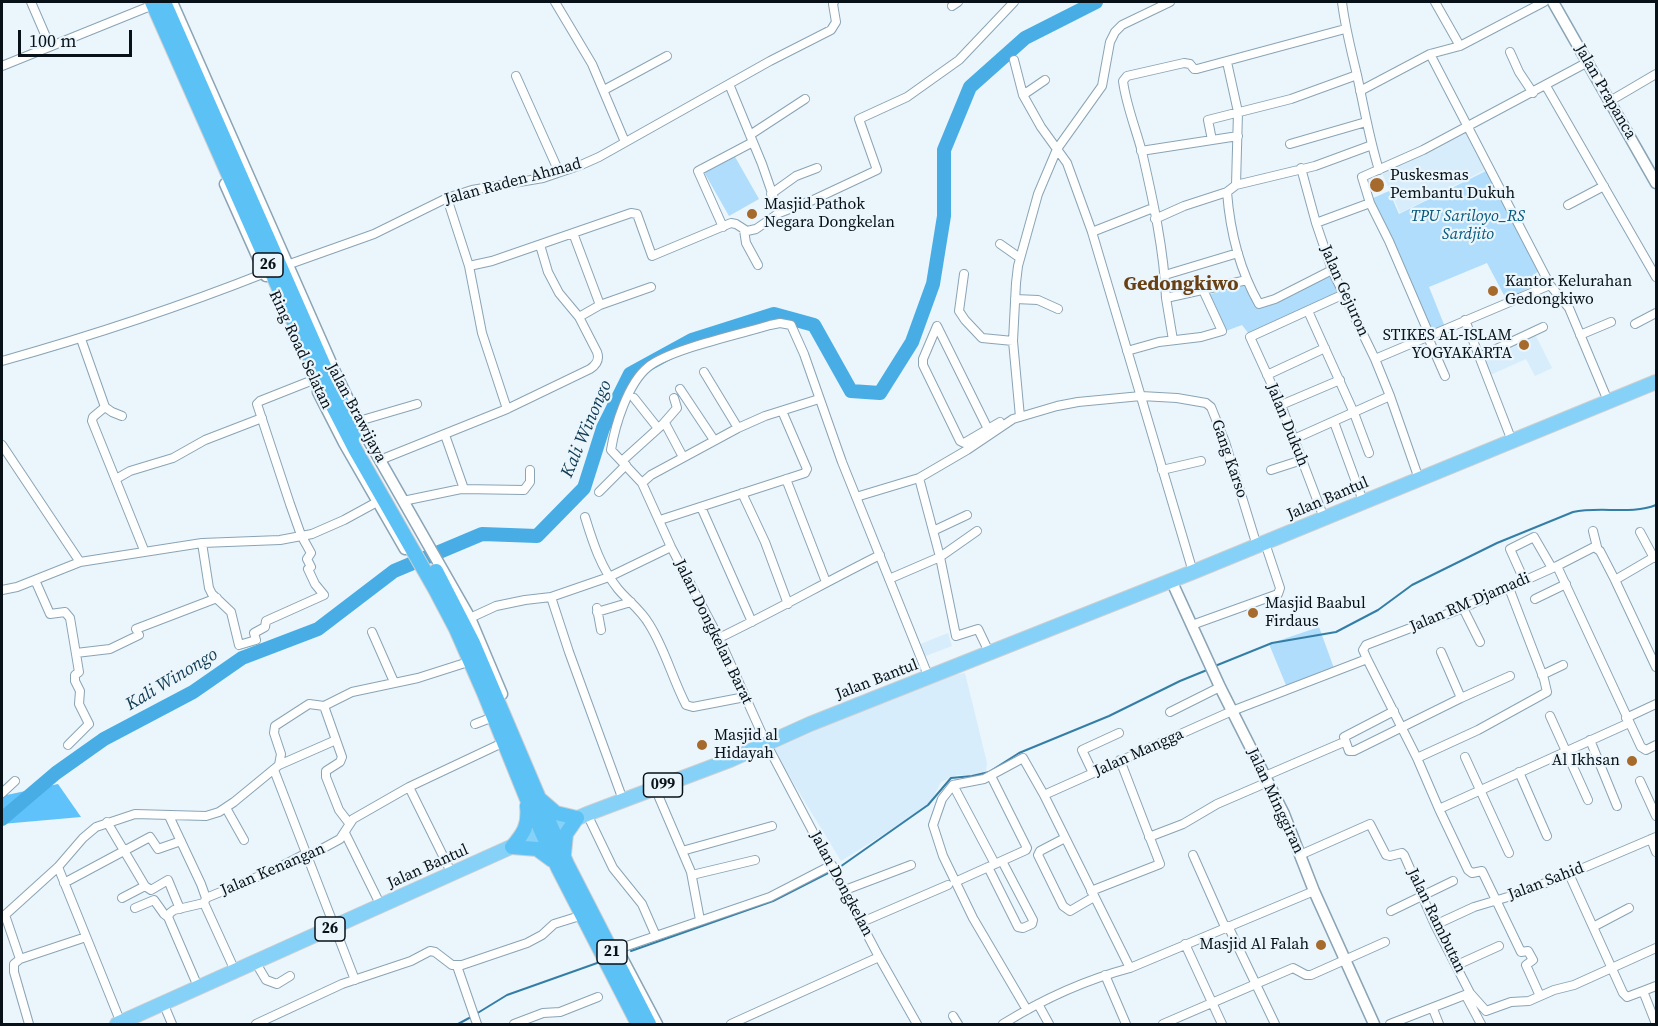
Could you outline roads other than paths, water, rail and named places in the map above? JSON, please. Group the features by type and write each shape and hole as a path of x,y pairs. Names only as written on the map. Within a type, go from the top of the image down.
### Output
{"highway":[{"name":"Jalan Brawijaya","path":"164,2 324,366 402,522"},
{"name":"Jalan Brawijaya","path":"149,3 258,249 322,386 473,643 521,771 532,797 551,829"},
{"name":"Jalan Brawijaya","path":"438,584 454,630 521,771"},
{"path":"512,847 526,828 532,797 556,813 582,816"},
{"path":"512,847 537,849 560,861 566,834 582,816"},
{"name":"21","path":"551,829 560,861 583,915 636,1022"},
{"name":"21","path":"560,861 575,879 649,1024"}],"main road":[{"name":"Jalan Bantul","path":"119,1024 582,816 730,760 766,743 1193,572 1656,382"}],"street":[{"path":"31,2 50,46"},
{"name":"Ring Road Selatan","path":"172,2 358,421 403,501 402,522"},
{"path":"555,2 592,64 626,142"},
{"name":"Jalan Raden Ahmad","path":"287,265 374,234 449,203 472,190 534,180 581,165 831,30 836,22 832,4 834,2"},
{"path":"469,266 492,261 634,213 641,221 652,256 735,223 749,232 759,228 779,213 877,170 860,119 907,97 959,60 969,52 1011,2"},
{"path":"1020,417 1013,341 1015,299 1020,258 1038,194 1059,151 1102,86 1110,42 1115,32 1122,25 1170,2"},
{"path":"1342,2 1345,29 1366,122 1380,170"},
{"path":"1435,2 1460,46"},
{"path":"1360,91 1430,54 1460,46 1552,2"},
{"name":"Jalan Prapanca","path":"1552,2 1656,183"},
{"path":"2,66 149,3"},
{"path":"1173,340 1166,298 1165,274 1153,208 1142,151 1123,83 1125,78 1184,63 1197,69 1345,29"},
{"path":"1510,52 1519,72 1533,93"},
{"path":"1430,54 1550,285 1567,305 1608,401"},
{"path":"604,90 667,56"},
{"path":"1014,60 1023,95 1067,163 1092,232 1193,572"},
{"path":"1227,62 1238,112 1236,185"},
{"path":"1445,376 1389,241 1370,203 1362,177 1467,127 1588,62"},
{"path":"1610,101 1656,74"},
{"path":"1212,140 1208,120 1291,99 1357,75"},
{"path":"516,76 559,172"},
{"path":"1023,95 1045,80"},
{"path":"729,84 779,213"},
{"path":"1546,86 1656,277"},
{"path":"723,227 698,171 751,138 805,99"},
{"path":"1290,144 1366,122"},
{"path":"1142,151 1238,136"},
{"path":"1155,219 1184,206 1227,192 1236,185 1315,166 1372,145"},
{"path":"771,194 796,177 817,168"},
{"name":"Jalan Gejuron","path":"1301,168 1332,270 1375,359 1419,479"},
{"path":"1568,205 1604,186"},
{"path":"1227,192 1230,226 1247,280 1260,304 1332,270"},
{"path":"449,203 469,266 482,333 507,409"},
{"path":"1316,223 1370,203"},
{"path":"1092,232 1153,208"},
{"path":"744,230 746,243 758,265"},
{"path":"573,233 600,305"},
{"path":"1000,244 1020,258"},
{"path":"380,460 507,409 596,364 597,352 579,317 559,292 548,272 540,245"},
{"name":"Ring Road Selatan","path":"258,249 265,273 344,443 377,502 402,522"},
{"path":"1165,274 1238,253"},
{"path":"2,361 81,339 265,273"},
{"path":"964,274 959,310 965,320 982,338 1013,341"},
{"path":"1166,298 1247,280"},
{"path":"1375,359 1550,285"},
{"path":"579,317 600,305 651,286"},
{"path":"1127,351 1222,331 1203,290"},
{"path":"1344,294 1308,311 1340,380 1369,453"},
{"path":"1015,299 1038,300 1058,309"},
{"name":"Jalan Dukuh","path":"1308,311 1250,337 1281,405 1324,518"},
{"path":"1635,324 1656,313"},
{"path":"1465,320 1512,441"},
{"path":"1580,334 1611,322"},
{"path":"624,463 613,453 611,447 628,392 648,367 663,358 711,342 770,325 780,323 791,325 804,354 856,497 929,678"},
{"path":"988,429 937,326 923,363 951,425 963,443 1004,421 1008,422"},
{"path":"1479,357 1543,327"},
{"path":"81,339 105,407 122,416"},
{"path":"1267,375 1325,348"},
{"path":"704,372 738,428"},
{"path":"202,543 207,580 212,594 231,612 239,645 256,640 254,633 265,627 266,621 324,595 308,569 311,567 308,559 311,553 301,535 257,406 258,402 313,380"},
{"path":"1281,405 1340,380"},
{"path":"680,389 714,440"},
{"path":"856,497 919,478 967,450 1008,422 1020,417 1067,404 1141,396"},
{"name":"Gang Karso","path":"1141,396 1177,398 1206,403 1210,407 1261,544"},
{"path":"1294,440 1390,396"},
{"path":"634,398 660,425 666,425 683,457"},
{"path":"599,492 677,408 674,398"},
{"path":"642,483 651,475 738,428 819,399"},
{"path":"358,421 417,404"},
{"path":"105,407 93,417 92,422 144,550"},
{"path":"660,520 807,471 782,411"},
{"path":"116,479 130,471 173,458 205,440 262,418"},
{"path":"1334,422 1363,501"},
{"path":"445,435 464,489"},
{"path":"2,445 80,562"},
{"path":"1162,470 1201,460"},
{"path":"1271,470 1302,460"},
{"name":"Jalan Dongkelan Barat","path":"624,463 642,483 671,547 719,638 766,743"},
{"path":"403,501 464,489 524,490 530,482 530,470"},
{"path":"786,478 826,582"},
{"path":"919,478 940,557 956,636 978,629 989,652"},
{"path":"742,493 765,542 788,604"},
{"path":"2,590 17,587 80,562 144,550 202,543 280,540 312,534 377,502"},
{"path":"701,507 752,622"},
{"path":"933,531 967,515"},
{"path":"585,517 609,577 643,614 652,628 687,706 693,707 745,697"},
{"path":"889,579 940,557 977,531"},
{"path":"1593,531 1597,548 1615,580 1656,667"},
{"path":"1615,580 1655,557 1640,532"},
{"path":"1524,580 1510,549 1534,537 1566,584 1627,721 1642,749 1646,750 1656,745"},
{"path":"1192,626 1278,594 1280,588 1261,544"},
{"path":"470,618 496,606 551,597 609,577 671,547"},
{"name":"Jalan RM Djamadi","path":"1367,658 1363,651 1366,645 1464,608 1592,548 1597,548"},
{"path":"719,638 880,555"},
{"path":"35,580 50,614 62,611 69,614 79,672 75,675 75,681 80,691 79,704 88,724 68,745"},
{"name":"Jalan Minggiran","path":"1171,580 1220,687 1284,814 1314,891 1374,1024"},
{"path":"438,584 470,618 528,758 521,771 498,745 454,630"},
{"path":"1534,599 1566,584"},
{"path":"1417,758 1478,730 1545,695 1547,689 1509,588"},
{"path":"551,597 623,800"},
{"path":"76,653 110,649 137,632 217,598"},
{"path":"601,630 597,610 631,603"},
{"path":"1464,608 1480,642"},
{"path":"372,632 394,682"},
{"path":"1441,652 1461,698"},
{"path":"1232,711 1367,658 1417,758 1468,870 1472,873 1482,871 1521,952 1527,950 1529,952 1533,960 1526,965 1540,996"},
{"path":"355,980 307,857 276,768 281,754 275,736 275,726 309,704 324,706 352,692 418,678 465,663"},
{"path":"1542,675 1563,665"},
{"path":"1394,711 1345,736 1344,742 1349,751 1352,752 1510,676"},
{"path":"1170,712 1220,687"},
{"path":"1439,809 1590,740 1656,704"},
{"path":"324,706 342,760 326,771 326,777 339,810 349,823 409,787 498,745"},
{"name":"Jalan Mangga","path":"1044,795 1232,711"},
{"path":"1550,716 1588,800"},
{"path":"475,724 488,719"},
{"path":"1093,773 1082,750 1119,733"},
{"path":"20,958 3,916 58,867 83,838 96,827 135,814 206,816 225,808 276,768 336,740"},
{"path":"1590,740 1617,806"},
{"path":"1149,837 1190,820 1217,804 1344,742"},
{"name":"Jalan Dongkelan","path":"766,743 917,1024"},
{"path":"1464,757 1509,853"},
{"path":"1028,1010 952,883 937,842 933,825 942,799 953,785 979,781 1023,758 1044,795 1130,968"},
{"path":"1065,838 1040,850 1038,855 1063,906 1070,911 1093,894 1159,865 1160,862 1120,760"},
{"path":"1519,772 1547,836"},
{"path":"862,922 1026,850 1027,845 991,776"},
{"path":"2,793 15,781"},
{"path":"1640,781 1656,816"},
{"path":"953,785 995,864 1033,920 1032,924 1023,928 1018,927 995,864"},
{"path":"409,787 452,874"},
{"path":"655,788 692,875 700,920"},
{"path":"225,808 244,840"},
{"path":"170,816 236,973"},
{"path":"582,816 613,868 642,904 656,936"},
{"path":"107,822 146,886 151,890 168,880 180,909"},
{"name":"Jalan Kenangan","path":"168,917 170,913 274,870 303,855 307,857 334,843 345,833 349,823"},
{"name":"Jalan Rambutan","path":"1300,855 1370,824 1386,855 1402,853 1404,855 1424,895 1435,925 1457,965 1468,994 1389,1024"},
{"path":"682,851 772,826"},
{"path":"345,833 381,906"},
{"path":"64,883 150,837 158,849 181,841"},
{"path":"1654,838 1656,852"},
{"name":"Jalan Sahid","path":"1435,925 1474,907 1569,874 1654,838"},
{"path":"1193,855 1275,1024"},
{"path":"692,875 755,860"},
{"path":"845,890 911,865"},
{"path":"618,949 770,897 832,866"},
{"path":"58,867 119,1024"},
{"path":"1569,874 1623,993 1627,997 1656,986"},
{"path":"575,879 591,900 657,1024"},
{"path":"1391,911 1453,881"},
{"path":"122,898 146,886"},
{"path":"1006,1024 1055,995 1105,975 1130,968 1314,891"},
{"path":"135,908 154,900 168,917 199,989"},
{"path":"1593,927 1629,909"},
{"path":"256,1024 355,980 411,961 430,951 457,966 527,943 542,935 554,924 583,915"},
{"path":"29,1024 14,964 20,958 86,937"},
{"path":"1163,1024 1179,1021 1212,1003 1293,968 1306,975 1311,975 1385,942"},
{"path":"1185,944 1222,1024"},
{"path":"1457,965 1499,946"},
{"path":"1468,994 1486,1011 1511,1002 1530,1001 1574,985 1656,948"},
{"path":"731,1024 879,957"},
{"path":"256,963 266,980 277,984 290,976"},
{"path":"457,966 474,1021"},
{"path":"1105,975 1126,1024"},
{"path":"1643,991 1656,1024"},
{"path":"1468,994 1481,1024"},
{"path":"514,1024 543,1013 560,1012 598,997"},
{"path":"1038,1004 1048,1024"},
{"path":"164,1005 172,1024"},
{"path":"1433,1009 1439,1024"}],"waterway":[{"name":"Kali Winongo","path":"2,819 56,773 104,739 193,692 242,658 318,629 394,571 482,534 537,536 584,488 603,428 630,374 692,340 774,314 814,325 851,391 880,393 912,342 933,284 944,216 944,150 970,87 1025,38 1096,2"},
{"path":"1215,666 1272,643 1336,632 1378,610 1412,585 1497,543 1573,512 1626,510 1656,505"},
{"path":"837,869 928,805 951,778 989,772 1019,753 1109,716 1207,670"},
{"path":"631,951 773,901 832,871"},
{"path":"476,1014 507,995 600,962"},
{"path":"458,1024 471,1017"}],"place":[{"name":"Puskesmas Pembantu Dukuh","path":"1377,185"},
{"name":"Masjid Pathok Negara Dongkelan","path":"752,214"},
{"name":"Kantor Kelurahan Gedongkiwo","path":"1493,291"},
{"name":"STIKES AL-ISLAM YOGYAKARTA","path":"1524,345"},
{"name":"Masjid Baabul Firdaus","path":"1253,613"},
{"name":"Masjid al Hidayah","path":"702,745"},
{"name":"Al Ikhsan","path":"1632,761"},
{"name":"Masjid Al Falah","path":"1321,945"}],"district":[{"name":"Gedongkiwo","path":"1181,285"}],"park label":[{"name":"TPU Sariloyo_RS Sardjito","path":"1468,226"}]}
